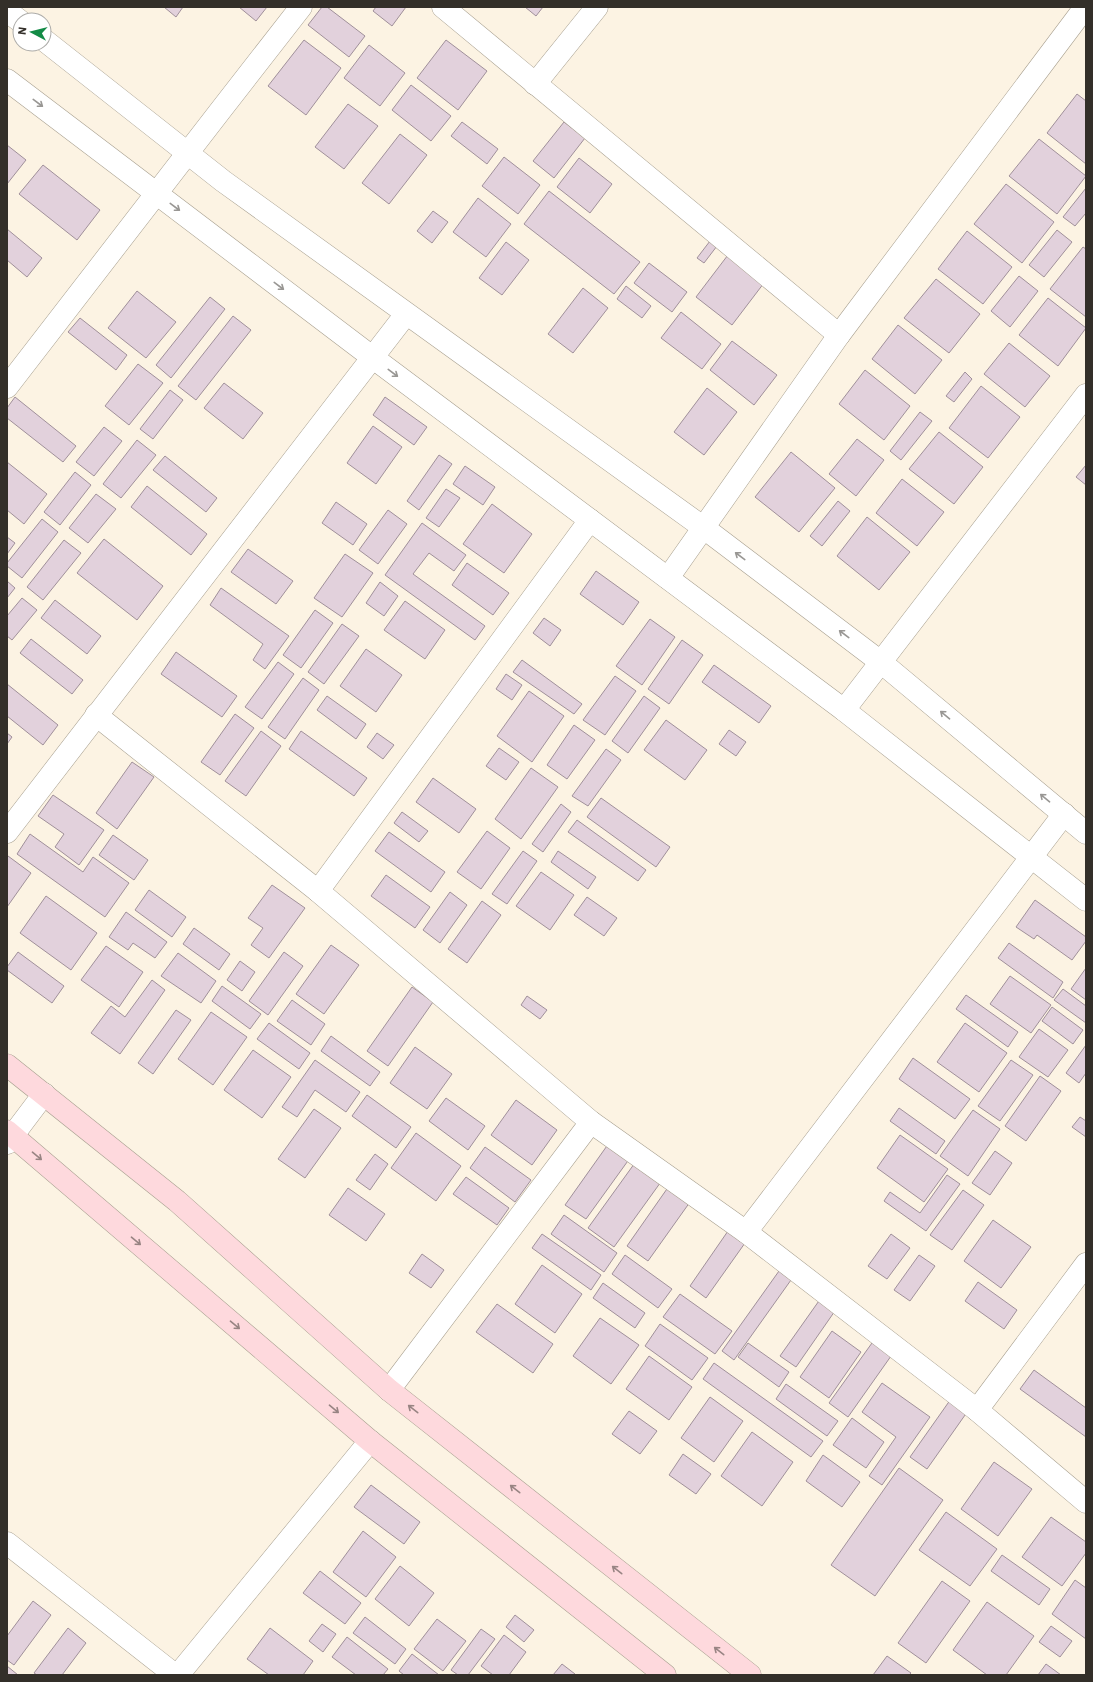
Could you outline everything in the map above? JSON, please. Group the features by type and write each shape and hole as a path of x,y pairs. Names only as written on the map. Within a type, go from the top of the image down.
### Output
{"main road":[{"path":"7,1065 177,1202 389,1390 750,1675"},
{"path":"9,1137 370,1441 665,1675"}],"street":[{"path":"7,387 301,7"},
{"path":"443,7 839,335"},
{"path":"535,84 597,7"},
{"path":"668,578 839,335 1083,10"},
{"path":"52,46 223,181 704,528 882,663 1086,832"},
{"path":"7,80 372,357 844,710 1086,900"},
{"path":"7,832 406,314"},
{"path":"844,710 882,663 1086,395"},
{"path":"318,891 590,520"},
{"path":"96,715 318,891 592,1122 746,1232 977,1410 1086,1502"},
{"path":"746,1232 1064,814"},
{"path":"9,1137 44,1094"},
{"path":"389,1390 592,1122"},
{"path":"977,1410 1086,1264"},
{"path":"178,1675 370,1441"},
{"path":"7,1543 175,1675"}],"building":[{"path":"164,7 183,7 176,17"},
{"path":"239,7 267,7 256,21"},
{"path":"322,7 327,7 365,36 349,57 308,25"},
{"path":"376,7 406,7 392,26 373,11"},
{"path":"525,7 543,7 536,16"},
{"path":"304,40 341,68 306,115 268,86"},
{"path":"446,40 487,71 458,110 417,78"},
{"path":"369,45 405,73 380,106 344,78"},
{"path":"411,85 451,116 431,141 392,110"},
{"path":"1077,94 1086,101 1086,164 1047,133"},
{"path":"348,104 378,126 344,169 315,147"},
{"path":"462,122 498,149 487,164 451,136"},
{"path":"564,122 585,138 554,178 533,161"},
{"path":"400,134 427,155 389,204 362,183"},
{"path":"1039,139 1086,176 1057,214 1009,176"},
{"path":"7,145 26,160 7,184"},
{"path":"504,157 540,185 518,214 482,186"},
{"path":"579,158 612,184 590,213 557,187"},
{"path":"43,165 100,210 77,240 19,194"},
{"path":"1006,184 1054,222 1022,263 974,224"},
{"path":"1086,188 1086,213 1075,226 1063,217"},
{"path":"549,191 640,262 614,294 524,224"},
{"path":"478,198 511,224 486,257 453,232"},
{"path":"433,211 448,222 432,243 417,231"},
{"path":"7,229 42,258 27,277 7,260"},
{"path":"1057,230 1072,242 1044,277 1029,265"},
{"path":"967,231 1012,267 983,304 938,269"},
{"path":"710,241 717,246 704,263 697,258"},
{"path":"506,242 529,260 502,295 479,278"},
{"path":"1083,247 1086,249 1086,317 1050,289"},
{"path":"731,251 767,279 732,325 696,297"},
{"path":"649,263 687,292 672,312 634,283"},
{"path":"1019,276 1038,291 1010,327 991,311"},
{"path":"936,279 980,314 949,353 904,318"},
{"path":"626,286 651,306 642,318 617,299"},
{"path":"583,288 608,308 573,353 548,334"},
{"path":"137,291 176,322 146,358 108,328"},
{"path":"210,297 225,309 171,378 156,365"},
{"path":"1048,298 1086,328 1058,366 1019,335"},
{"path":"681,312 721,344 702,369 661,338"},
{"path":"233,316 251,330 196,400 178,386"},
{"path":"80,318 127,355 116,370 68,332"},
{"path":"898,325 942,360 915,394 872,359"},
{"path":"732,341 777,375 754,405 710,370"},
{"path":"1009,343 1050,376 1025,407 984,374"},
{"path":"138,364 163,383 129,425 105,406"},
{"path":"865,370 910,406 884,440 839,404"},
{"path":"965,372 972,379 954,402 946,396"},
{"path":"224,383 263,413 243,439 204,408"},
{"path":"981,386 1020,417 988,458 949,428"},
{"path":"707,388 737,412 704,455 674,432"},
{"path":"170,390 183,400 153,439 140,429"},
{"path":"15,397 76,446 63,462 7,418 7,408"},
{"path":"385,397 427,427 414,445 373,415"},
{"path":"920,412 932,421 901,460 890,451"},
{"path":"373,426 402,447 376,484 347,463"},
{"path":"104,427 122,441 94,476 76,462"},
{"path":"939,432 983,467 954,504 909,469"},
{"path":"857,439 884,460 856,496 829,474"},
{"path":"137,440 156,455 121,498 103,484"},
{"path":"791,452 835,488 799,532 755,497"},
{"path":"439,455 452,464 419,510 407,501"},
{"path":"165,456 217,498 206,512 153,470"},
{"path":"7,462 47,494 24,524 7,510"},
{"path":"1086,465 1086,485 1076,477"},
{"path":"465,466 495,487 483,505 453,484"},
{"path":"75,472 91,485 60,525 44,512"},
{"path":"902,479 944,512 917,546 876,513"},
{"path":"147,486 207,534 191,555 131,507"},
{"path":"446,489 460,498 439,527 426,518"},
{"path":"96,494 116,509 88,543 69,528"},
{"path":"838,501 850,511 822,546 810,536"},
{"path":"336,502 367,524 353,545 322,523"},
{"path":"492,504 532,534 504,573 463,544"},
{"path":"388,510 407,524 378,564 359,550"},
{"path":"867,517 910,552 879,590 837,556"},
{"path":"42,519 58,532 22,578 7,566 7,563"},
{"path":"422,523 466,555 454,571 429,553 413,574 485,626 475,640 385,575"},
{"path":"7,537 15,543 7,554"},
{"path":"104,539 163,586 137,620 77,573"},
{"path":"64,540 81,553 43,600 27,587"},
{"path":"248,549 293,581 276,604 231,572"},
{"path":"345,554 373,573 342,617 314,598"},
{"path":"467,563 509,593 493,615 452,585"},
{"path":"596,571 639,602 623,625 580,594"},
{"path":"7,581 15,588 7,598"},
{"path":"380,582 398,596 384,616 366,603"},
{"path":"221,588 289,636 265,669 253,660 263,644 210,605"},
{"path":"22,598 37,610 12,640 7,636 7,616"},
{"path":"55,600 101,636 87,654 41,618"},
{"path":"405,601 445,630 425,659 384,630"},
{"path":"315,610 333,623 301,668 283,655"},
{"path":"544,618 561,630 550,646 533,633"},
{"path":"650,619 675,637 642,685 616,666"},
{"path":"342,624 359,636 324,684 308,672"},
{"path":"31,639 83,680 72,694 20,653"},
{"path":"682,640 703,655 669,704 648,689"},
{"path":"366,649 402,675 376,712 340,686"},
{"path":"176,652 237,696 222,717 161,674"},
{"path":"522,660 582,704 574,714 513,672"},
{"path":"278,662 294,674 262,719 245,707"},
{"path":"714,665 771,706 759,723 702,682"},
{"path":"506,674 522,685 512,700 496,689"},
{"path":"615,676 636,691 605,735 583,720"},
{"path":"303,678 319,690 285,739 268,727"},
{"path":"7,684 58,725 43,745 7,716"},
{"path":"529,691 564,716 532,762 497,736"},
{"path":"327,696 366,724 356,739 317,710"},
{"path":"644,696 660,708 628,753 612,741"},
{"path":"235,714 254,728 220,775 201,762"},
{"path":"666,720 707,750 685,780 644,750"},
{"path":"574,725 595,740 567,779 547,765"},
{"path":"729,730 746,742 736,756 719,744"},
{"path":"261,731 281,746 246,796 225,781"},
{"path":"301,731 367,778 354,796 289,749"},
{"path":"7,733 12,737 7,744"},
{"path":"377,733 394,745 383,759 367,747"},
{"path":"499,748 519,762 506,780 486,766"},
{"path":"606,749 621,760 588,806 572,796"},
{"path":"132,762 154,777 117,829 96,813"},
{"path":"531,768 558,787 521,839 495,819"},
{"path":"433,778 476,809 459,833 416,802"},
{"path":"53,795 104,830 79,865 55,847 64,834 38,816"},
{"path":"601,798 670,847 656,867 587,817"},
{"path":"561,804 571,812 543,852 532,844"},
{"path":"402,812 428,831 419,842 394,823"},
{"path":"577,820 646,870 638,881 568,832"},
{"path":"487,831 510,848 481,889 457,872"},
{"path":"389,832 445,872 431,892 375,851"},
{"path":"30,834 83,872 93,857 129,883 105,917 17,854"},
{"path":"113,835 148,860 134,880 99,855"},
{"path":"523,851 537,861 507,904 492,894"},
{"path":"558,851 596,877 588,889 551,862"},
{"path":"8,856 31,873 7,907 7,857"},
{"path":"541,872 574,895 550,930 516,906"},
{"path":"386,875 430,907 415,928 371,896"},
{"path":"272,885 305,908 269,958 251,945 263,928 248,918"},
{"path":"149,890 186,917 172,937 135,910"},
{"path":"450,892 467,905 440,943 423,930"},
{"path":"46,896 97,933 71,970 20,933"},
{"path":"587,897 617,918 604,936 574,915"},
{"path":"1035,900 1086,937 1086,941 1072,960 1037,935 1034,939 1016,927"},
{"path":"482,901 501,915 467,963 448,949"},
{"path":"126,912 167,942 155,958 133,943 128,950 109,937"},
{"path":"194,928 230,954 219,970 183,944"},
{"path":"1009,943 1063,982 1053,998 998,958"},
{"path":"331,945 359,965 324,1014 296,994"},
{"path":"106,946 143,972 119,1007 81,980"},
{"path":"18,952 64,986 52,1003 7,970 7,967"},
{"path":"284,952 303,966 268,1015 249,1001"},
{"path":"178,953 216,981 201,1003 161,976"},
{"path":"240,961 255,972 242,991 227,980"},
{"path":"1086,968 1086,1000 1071,989"},
{"path":"1010,976 1051,1005 1031,1033 990,1004"},
{"path":"152,980 165,990 120,1054 91,1033 111,1006 125,1017"},
{"path":"222,986 261,1014 250,1029 212,1001"},
{"path":"412,987 433,1002 388,1066 367,1051"},
{"path":"1063,989 1086,1006 1086,1023 1054,1000"},
{"path":"966,995 1018,1032 1008,1047 956,1009"},
{"path":"527,996 547,1010 540,1019 521,1005"},
{"path":"292,1000 325,1024 311,1045 277,1021"},
{"path":"1052,1007 1083,1030 1073,1044 1042,1021"},
{"path":"176,1010 191,1020 153,1074 138,1063"},
{"path":"211,1012 247,1037 213,1085 178,1059"},
{"path":"269,1023 310,1053 299,1069 257,1039"},
{"path":"965,1023 1007,1053 979,1092 937,1062"},
{"path":"1039,1029 1068,1050 1048,1077 1019,1057"},
{"path":"331,1036 380,1072 370,1086 321,1051"},
{"path":"1086,1045 1086,1073 1079,1083 1066,1073"},
{"path":"415,1047 452,1074 427,1109 390,1083"},
{"path":"253,1050 291,1077 262,1118 224,1090"},
{"path":"913,1058 970,1099 955,1119 899,1079"},
{"path":"315,1060 360,1092 346,1112 315,1090 297,1117 282,1107"},
{"path":"1011,1060 1033,1075 1000,1121 978,1106"},
{"path":"1040,1076 1061,1091 1026,1141 1005,1126"},
{"path":"367,1095 411,1127 396,1148 352,1116"},
{"path":"446,1098 485,1126 468,1150 429,1121"},
{"path":"516,1100 557,1130 532,1165 491,1135"},
{"path":"899,1108 945,1141 936,1154 890,1121"},
{"path":"314,1109 341,1128 305,1178 278,1159"},
{"path":"973,1110 1000,1129 968,1176 940,1156"},
{"path":"1080,1117 1086,1121 1086,1137 1072,1127"},
{"path":"416,1133 461,1166 436,1201 391,1168"},
{"path":"900,1135 948,1169 924,1202 877,1168"},
{"path":"609,1143 630,1158 586,1219 565,1205"},
{"path":"485,1147 531,1180 515,1202 470,1168"},
{"path":"995,1151 1012,1163 990,1195 972,1183"},
{"path":"375,1154 388,1164 370,1190 356,1180"},
{"path":"637,1160 663,1179 614,1247 588,1228"},
{"path":"947,1175 960,1184 926,1231 884,1201 890,1192 920,1213"},
{"path":"466,1177 509,1208 497,1225 453,1194"},
{"path":"669,1186 690,1202 648,1261 627,1246"},
{"path":"348,1188 385,1214 366,1241 329,1215"},
{"path":"963,1190 984,1205 952,1250 930,1235"},
{"path":"564,1215 617,1253 604,1272 551,1234"},
{"path":"993,1220 1031,1247 1001,1288 964,1261"},
{"path":"728,1231 745,1243 706,1298 690,1286"},
{"path":"542,1234 601,1275 591,1290 532,1248"},
{"path":"891,1234 910,1248 887,1279 868,1266"},
{"path":"422,1254 444,1270 431,1288 409,1273"},
{"path":"625,1255 672,1289 658,1308 612,1274"},
{"path":"919,1255 935,1266 910,1301 894,1290"},
{"path":"542,1265 582,1294 555,1333 515,1304"},
{"path":"779,1271 791,1280 734,1360 722,1351"},
{"path":"978,1282 1017,1310 1004,1329 965,1301"},
{"path":"603,1283 645,1313 635,1328 593,1298"},
{"path":"680,1294 732,1331 715,1354 663,1317"},
{"path":"821,1298 837,1308 796,1367 780,1356"},
{"path":"497,1304 553,1344 533,1373 476,1332"},
{"path":"600,1318 639,1345 611,1384 573,1356"},
{"path":"660,1324 708,1358 692,1380 645,1346"},
{"path":"832,1331 861,1352 829,1398 800,1377"},
{"path":"877,1336 896,1349 848,1417 829,1403"},
{"path":"748,1343 789,1372 779,1387 738,1357"},
{"path":"649,1356 692,1387 669,1420 626,1389"},
{"path":"714,1363 823,1441 811,1457 703,1379"},
{"path":"1034,1370 1086,1408 1086,1437 1020,1389"},
{"path":"882,1383 930,1417 882,1485 869,1476 896,1437 862,1412"},
{"path":"786,1384 838,1421 827,1436 776,1399"},
{"path":"953,1396 970,1408 927,1469 910,1457"},
{"path":"710,1397 743,1421 714,1462 681,1438"},
{"path":"629,1411 657,1431 640,1454 612,1434"},
{"path":"852,1418 884,1442 866,1468 833,1445"},
{"path":"752,1432 793,1462 762,1506 721,1476"},
{"path":"683,1454 711,1474 696,1494 669,1475"},
{"path":"823,1455 860,1482 842,1507 806,1481"},
{"path":"994,1462 1032,1489 998,1536 961,1509"},
{"path":"899,1468 943,1500 875,1596 831,1565"},
{"path":"371,1485 420,1522 404,1544 354,1507"},
{"path":"946,1512 997,1549 970,1586 919,1550"},
{"path":"1051,1517 1086,1542 1086,1553 1062,1586 1022,1557"},
{"path":"363,1531 396,1557 366,1597 333,1572"},
{"path":"1002,1555 1050,1589 1039,1605 991,1571"},
{"path":"400,1566 434,1593 409,1626 375,1599"},
{"path":"320,1571 361,1603 345,1624 303,1593"},
{"path":"1075,1580 1086,1588 1086,1639 1052,1614"},
{"path":"942,1581 970,1601 926,1663 898,1643"},
{"path":"33,1601 51,1615 14,1665 7,1660 7,1636"},
{"path":"987,1602 1034,1636 1006,1675 987,1675 953,1650"},
{"path":"515,1615 534,1630 524,1642 506,1627"},
{"path":"365,1617 406,1649 395,1664 353,1633"},
{"path":"437,1619 466,1641 443,1671 414,1649"},
{"path":"322,1624 336,1634 323,1652 309,1641"},
{"path":"1051,1626 1072,1641 1060,1657 1039,1642"},
{"path":"68,1628 86,1643 62,1675 37,1675 34,1673"},
{"path":"270,1628 313,1661 303,1675 269,1675 247,1659"},
{"path":"481,1629 495,1639 468,1675 458,1675 451,1670"},
{"path":"504,1635 526,1652 509,1675 493,1675 481,1666"},
{"path":"347,1637 388,1669 383,1675 356,1675 332,1657"},
{"path":"412,1654 439,1675 404,1675 399,1671"},
{"path":"887,1656 911,1673 909,1675 873,1675"},
{"path":"562,1664 575,1674 575,1675 553,1675"},
{"path":"1046,1664 1061,1675 1038,1675"},
{"path":"7,1666 18,1675 7,1675"}]}
